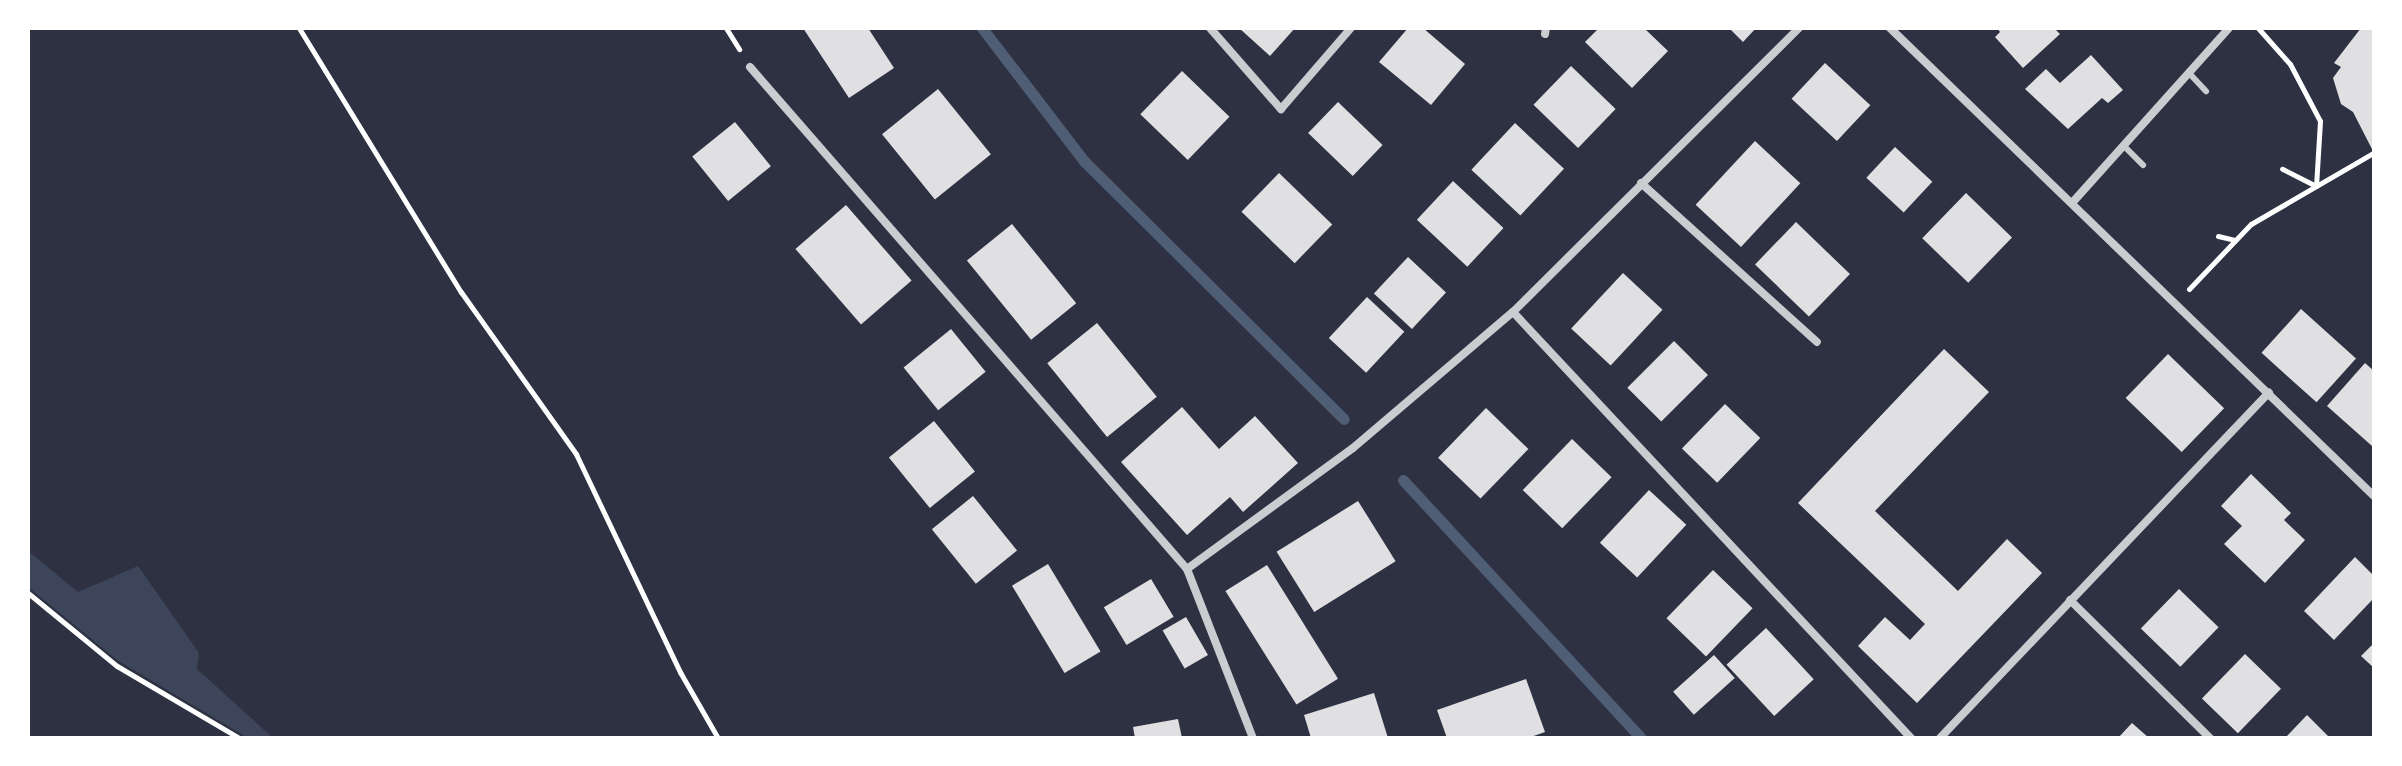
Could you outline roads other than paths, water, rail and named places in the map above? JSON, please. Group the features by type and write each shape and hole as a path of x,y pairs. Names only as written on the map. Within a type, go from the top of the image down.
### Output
{"street":[{"path":"1210,28 1281,109 1351,28"},
{"path":"1187,569 1353,448 1513,312 1799,28"},
{"path":"1890,28 2374,496"},
{"path":"2072,203 2229,28"},
{"path":"750,67 1187,569 1253,738"},
{"path":"1641,183 1817,342"},
{"path":"1513,312 1911,738"},
{"path":"1940,738 2269,393"},
{"path":"2070,600 2210,738"}],"lane":[{"path":"2189,73 2206,91"},
{"path":"2124,146 2143,165"}],"waterway":[{"path":"982,28 1084,161 1344,419"},
{"path":"1403,480 1641,738"}]}
